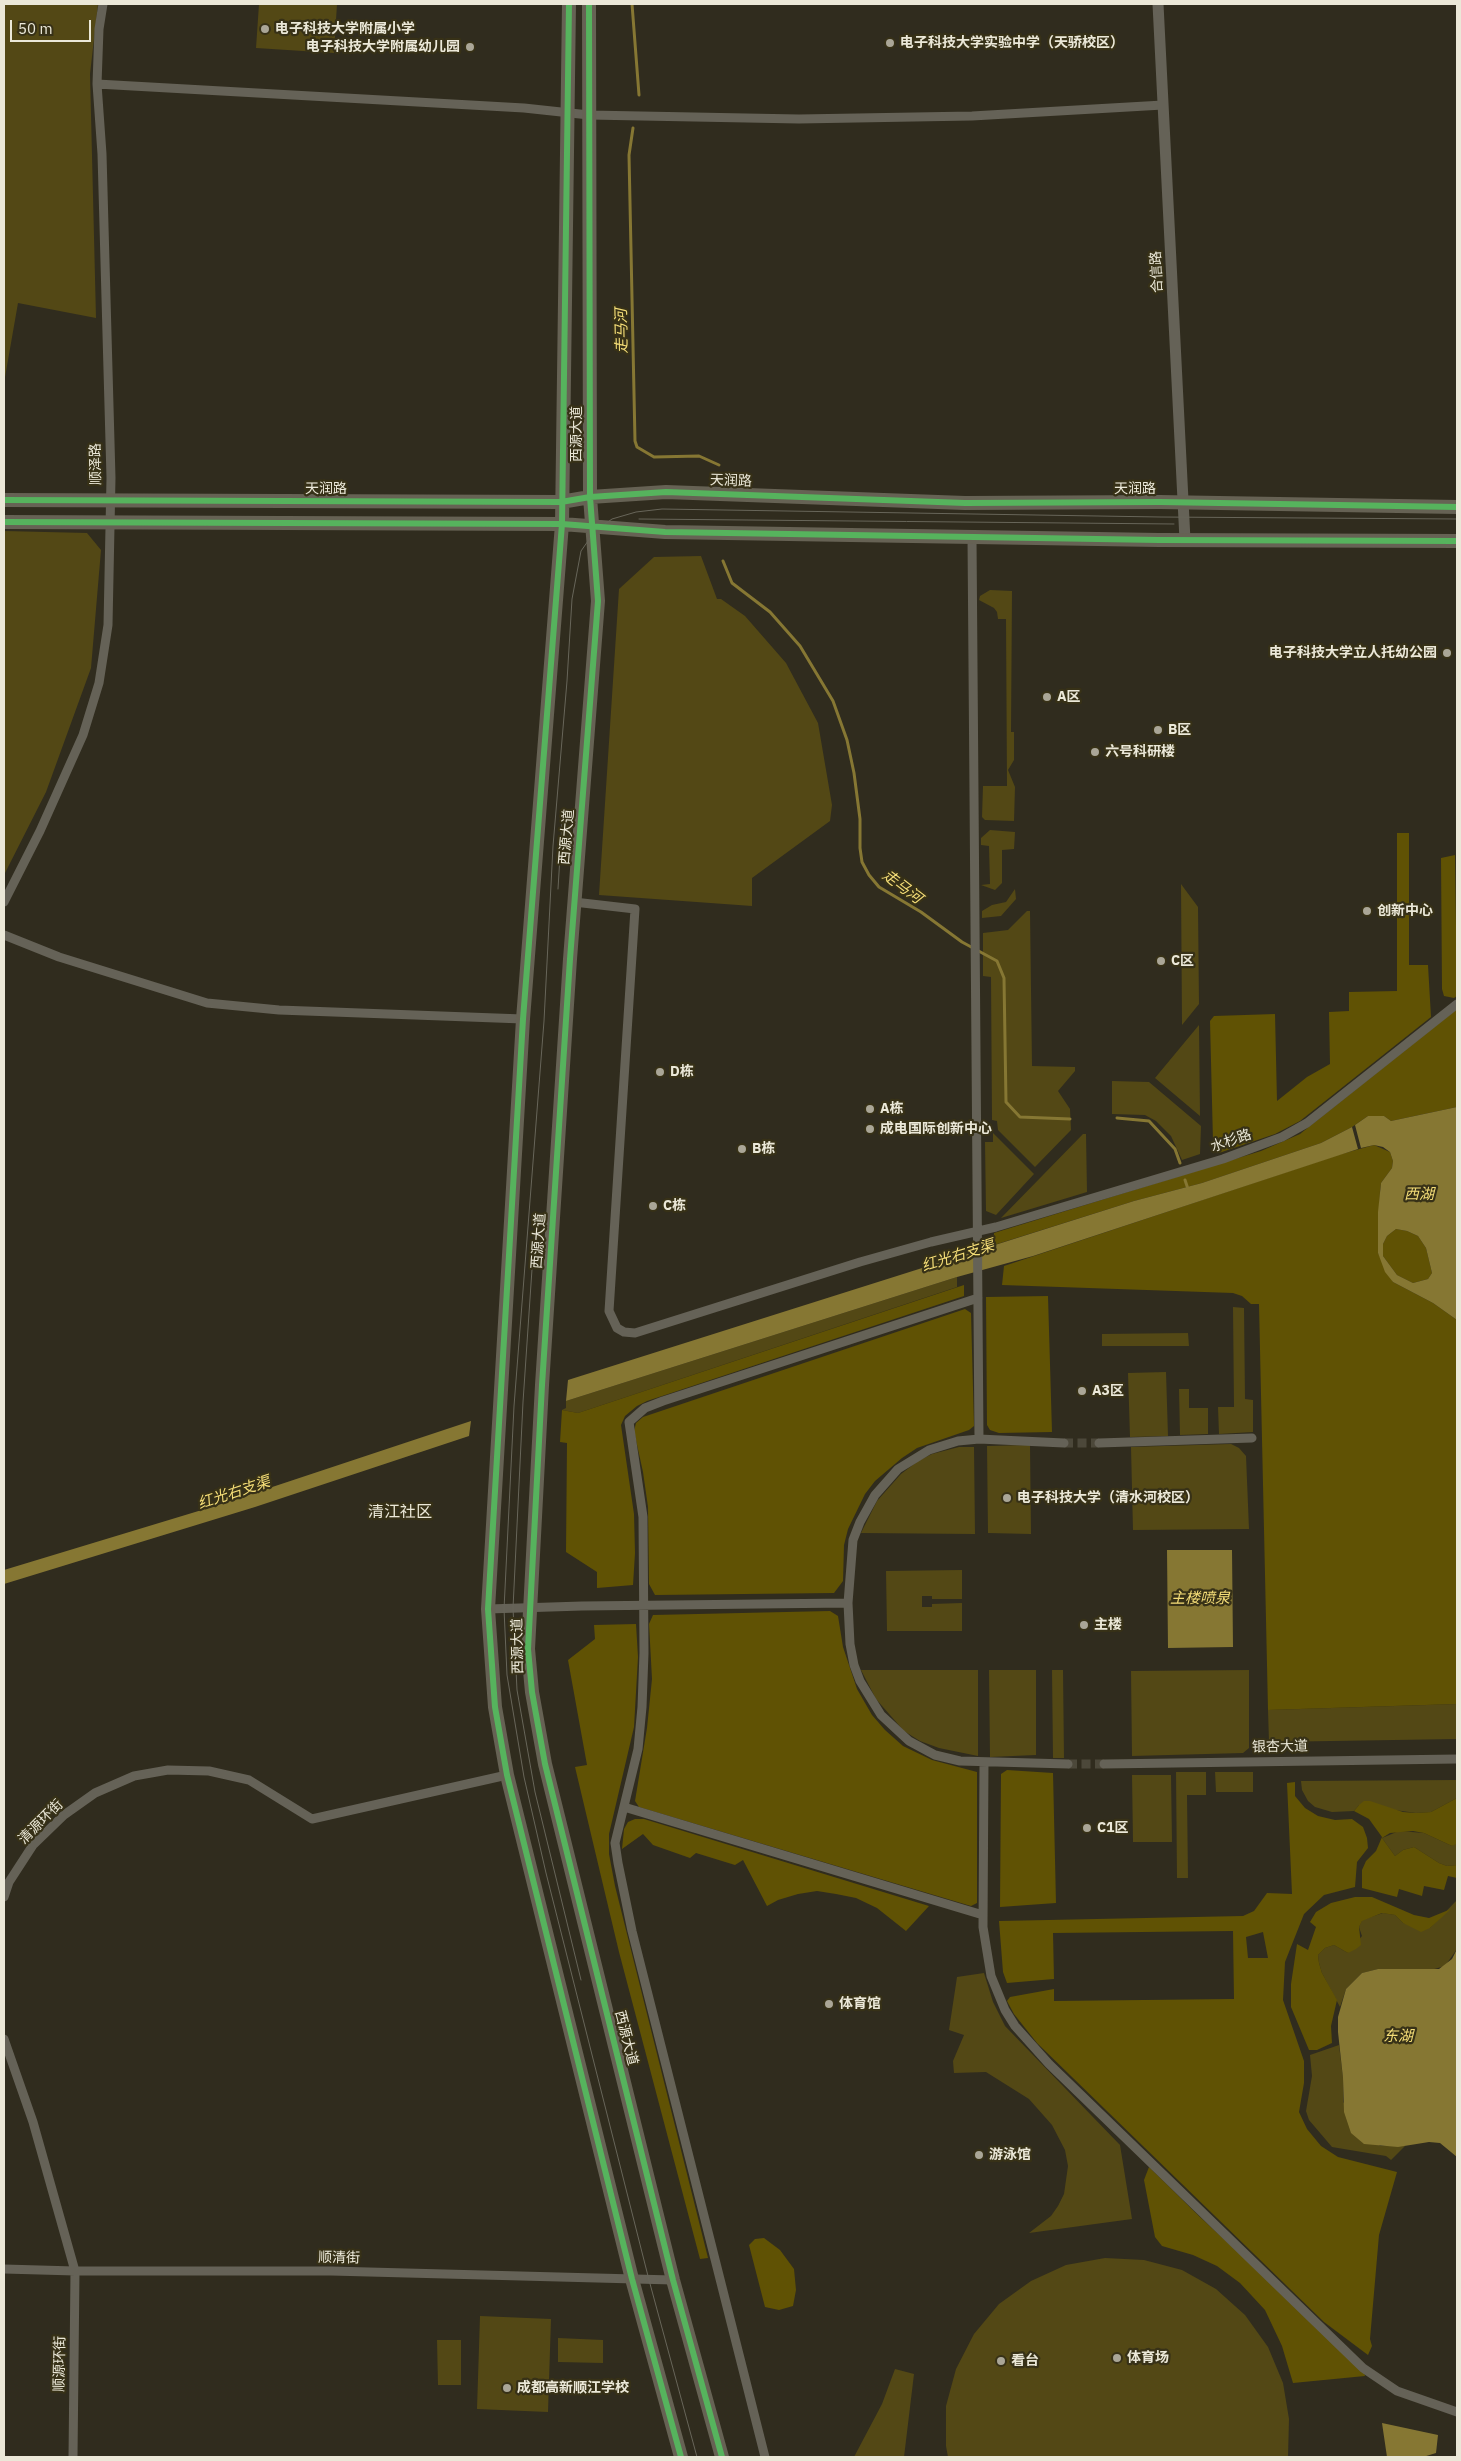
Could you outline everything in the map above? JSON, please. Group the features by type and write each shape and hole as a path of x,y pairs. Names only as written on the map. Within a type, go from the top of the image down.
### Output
{"main road":[{"name":"西源大道","path":"569,4 562,524 523,1020 488,1609 495,1707 506,1775 632,2279 681,2457"},
{"name":"西源大道","path":"590,4 590,497 598,601 574,902 542,1386 528,1649 531,1684 545,1764 673,2280 722,2457"},
{"name":"天润路","path":"4,500 562,502 590,497 666,492 965,503 1183,503 1457,507"},
{"path":"4,522 562,524 665,532 1185,540 1457,541"}],"street":[{"name":"顺泽路","path":"4,902 62,785 83,734 99,683 108,625 110,501 106,256 97,84 99,29 104,4"},
{"name":"合信路","path":"1158,4 1185,540"},
{"path":"97,84 569,111 589,115 818,119 972,116 1163,105"},
{"path":"972,537 979,1439"},
{"name":"水杉路","path":"574,902 635,909 609,1311 617,1328 624,1332 635,1333 828,1271 977,1231 1224,1159 1294,1131 1307,1123 1457,1004"},
{"path":"4,934 59,957 206,1003 279,1010 523,1020"},
{"path":"765,2457 632,1931 615,1843 638,1749 642,1707 644,1606 642,1517 629,1422 636,1414 663,1401 978,1298"},
{"path":"1099,1443 1252,1438"},
{"path":"1064,1443 979,1439 958,1441 929,1450 898,1469 886,1481 867,1508 853,1540 848,1603 854,1664 860,1681 881,1715 908,1741 935,1755 960,1761 1068,1764"},
{"path":"488,1609 848,1603"},
{"name":"银杏大道","path":"1104,1764 1457,1759"},
{"path":"984,1763 983,1915 991,1976 1005,2010 1031,2046 1363,2368 1397,2391 1457,2412"},
{"name":"清源环街","path":"4,1897 9,1882 34,1845 64,1815 95,1793 134,1776 168,1770 209,1771 249,1780 312,1819 506,1775"},
{"path":"624,1807 983,1915"},
{"path":"4,2039 33,2122 75,2271"},
{"name":"顺清街","path":"4,2269 75,2271 331,2271 673,2280"},
{"name":"顺源环街","path":"73,2457 75,2271"}],"shaded area":[{"path":"4,4 98,4 90,74 96,318 18,303 4,383"},
{"path":"259,4 337,4 334,53 256,48"},
{"path":"4,531 87,533 101,550 91,668 46,792 4,875"},
{"path":"701,556 717,599 721,599 745,616 786,663 818,723 832,805 830,821 752,878 752,906 599,895 619,589 654,557"},
{"path":"990,590 1012,591 1011,732 1014,732 1014,760 1008,770 1015,787 1014,821 985,820 982,817 983,786 1007,786 1006,619 998,619 994,608 979,600 980,596"},
{"path":"990,830 1015,832 1014,849 1002,850 1002,883 995,890 981,885 990,884 989,846 981,845 981,838"},
{"path":"1397,833 1409,833 1409,965 1428,965 1431,1017 1300,1121 1275,1134 1219,1153 1213,1142 1210,1021 1214,1016 1275,1014 1277,1101 1307,1077 1330,1064 1329,1012 1349,1011 1349,992 1397,991"},
{"path":"1455,855 1457,996 1454,998 1444,996 1442,989 1441,858"},
{"path":"1181,884 1198,907 1199,1004 1182,1025"},
{"path":"1015,889 1016,899 1001,916 982,918 982,911 992,905 1006,902"},
{"path":"1027,911 1030,911 1032,1066 1075,1067 1075,1071 1058,1091 1070,1109 1071,1130 1035,1167 998,1130 997,1121 992,1120 991,977 983,976 983,933 1008,930"},
{"path":"1457,1009 1457,1107 1391,1121 1384,1116 1368,1116 1352,1127 1321,1143 1202,1183 1134,1201 994,1245 994,1233 1261,1151 1300,1134"},
{"path":"1199,1025 1200,1116 1155,1078"},
{"path":"1112,1081 1149,1082 1201,1126 1200,1154 1182,1160 1171,1136 1156,1121 1145,1115 1112,1114"},
{"path":"993,1133 1034,1174 996,1215 986,1211 985,1142 993,1142"},
{"path":"1083,1134 1086,1134 1087,1192 1001,1218"},
{"path":"1374,1145 1390,1152 1393,1161 1392,1168 1381,1183 1378,1253 1393,1282 1433,1303 1457,1320 1457,1704 1268,1710 1259,1304 1251,1304 1242,1296 1233,1293 1002,1285 1004,1266 1338,1155"},
{"path":"1396,1229 1418,1236 1426,1248 1432,1273 1428,1279 1413,1283 1397,1275 1383,1256 1383,1244 1387,1236"},
{"path":"957,1277 957,1287 578,1413 562,1410 566,1408 566,1401"},
{"path":"964,1285 964,1296 647,1401 637,1406 625,1416 621,1425 634,1514 635,1553 633,1585 597,1588 597,1572 566,1552 567,1443 560,1442 562,1410 578,1413"},
{"path":"1048,1296 1052,1432 999,1433 990,1430 987,1425 986,1297"},
{"path":"1233,1307 1244,1308 1245,1399 1253,1400 1253,1432 1219,1434 1218,1407 1234,1407"},
{"path":"965,1309 971,1313 974,1426 969,1430 917,1448 875,1481 865,1494 848,1529 844,1545 843,1581 834,1593 655,1595 649,1584 648,1507 634,1431 636,1423 643,1417"},
{"path":"1188,1333 1189,1346 1102,1346 1102,1334"},
{"path":"1166,1372 1168,1436 1130,1437 1128,1373"},
{"path":"1179,1389 1189,1389 1189,1408 1208,1408 1208,1434 1180,1435"},
{"path":"1231,1444 1239,1448 1246,1456 1249,1529 1133,1530 1131,1447"},
{"path":"1030,1445 1031,1534 988,1533 987,1446"},
{"path":"959,1447 974,1447 975,1534 861,1533 877,1501 901,1474 918,1461 932,1454"},
{"path":"962,1570 962,1599 932,1599 932,1596 922,1596 922,1607 932,1607 932,1604 962,1603 962,1631 887,1631 886,1571"},
{"path":"830,1611 838,1616 843,1647 857,1689 872,1715 885,1730 903,1746 932,1760 977,1772 977,1903 971,1906 639,1807 635,1801 647,1728 652,1679 649,1624 653,1615"},
{"path":"636,1624 638,1657 634,1727 609,1834 609,1854 615,1886 708,2258 700,2259 619,1952 575,1767 587,1765 568,1660 595,1639 594,1625"},
{"path":"861,1670 978,1670 978,1756 939,1748 920,1741 904,1731 876,1699"},
{"path":"989,1670 1036,1670 1036,1755 990,1757"},
{"path":"1052,1670 1063,1670 1064,1758 1053,1758"},
{"path":"1249,1670 1249,1748 1243,1753 1132,1756 1131,1671"},
{"path":"1457,1704 1457,1739 1269,1742 1268,1710"},
{"path":"1007,1770 1053,1773 1056,1903 1000,1907 1001,1774"},
{"path":"1176,1772 1206,1772 1206,1795 1187,1795 1188,1878 1177,1878"},
{"path":"1215,1772 1253,1772 1253,1792 1216,1792"},
{"path":"1132,1775 1171,1775 1172,1842 1133,1842"},
{"path":"1457,1780 1457,1798 1431,1812 1416,1813 1359,1805 1354,1811 1332,1812 1315,1807 1308,1801 1302,1790 1301,1781"},
{"path":"1295,1782 1295,1796 1305,1808 1318,1816 1335,1820 1352,1819 1363,1827 1367,1838 1368,1848 1357,1862 1355,1887 1324,1895 1304,1914 1285,1962 1283,2000 1304,2061 1304,2083 1299,2112 1307,2129 1321,2146 1338,2157 1397,2172 1379,2235 1370,2339 1372,2346 1368,2355 1324,2322 1037,2043 1014,2014 1007,2001 1010,1997 1054,1989 1054,2001 1234,1999 1233,1931 1053,1933 1054,1979 1007,1983 1003,1972 999,1921 1243,1916 1254,1911 1267,1893 1292,1894 1287,1783","holes":["1263,1932 1268,1958 1248,1958 1246,1937"]},
{"path":"1457,1798 1456,1844 1452,1846 1424,1833 1413,1831 1390,1833 1382,1838 1395,1856 1403,1850 1414,1847 1439,1863 1447,1866 1457,1865 1457,1878 1448,1876 1444,1890 1424,1886 1422,1896 1399,1889 1397,1897 1362,1888 1362,1870 1366,1861 1376,1851 1382,1837 1369,1819 1354,1811 1359,1805 1364,1801 1370,1801 1403,1812 1431,1812"},
{"path":"635,1819 644,1819 929,1906 906,1931 877,1908 856,1898 836,1894 817,1891 798,1894 778,1900 767,1906 743,1860 735,1865 696,1853 690,1858 653,1845 643,1834 622,1849 624,1829 628,1822"},
{"path":"1399,1831 1424,1833 1452,1846 1457,1842 1457,1865 1447,1866 1439,1863 1414,1847 1403,1850 1395,1856 1382,1838"},
{"path":"1355,1897 1372,1897 1414,1915 1429,1918 1451,1909 1430,1928 1421,1932 1403,1923 1395,1915 1382,1913 1362,1921 1359,1927 1361,1945 1356,1949 1348,1953 1334,1945 1325,1948 1318,1955 1319,1963 1322,1973 1337,2000 1331,2026 1332,2043 1317,2050 1309,2050 1291,2007 1291,1984 1297,1944 1308,1950 1316,1927 1310,1922 1316,1912 1331,1903"},
{"path":"1457,1900 1457,1949 1445,1966 1431,1970 1378,1969 1362,1973 1346,1989 1340,2007 1322,1973 1319,1963 1318,1955 1325,1948 1334,1945 1348,1953 1362,1936 1359,1927 1362,1920 1383,1913 1395,1915 1403,1923 1430,1928"},
{"path":"984,1973 993,2002 1005,2026 1120,2145 1132,2219 1029,2233 1051,2216 1058,2206 1064,2194 1068,2166 1065,2150 1052,2125 1029,2099 986,2072 954,2073 953,2061 964,2035 949,2030 957,1977"},
{"path":"1339,2045 1343,2078 1343,2102 1380,2146 1405,2146 1391,2160 1386,2156 1332,2147 1309,2120 1306,2111 1312,2076 1310,2055"},
{"path":"1149,2167 1200,2217 1363,2368 1365,2376 1293,2383 1282,2346 1265,2310 1240,2283 1217,2266 1193,2255 1162,2246 1155,2237 1144,2180"},
{"path":"764,2238 780,2250 794,2269 796,2290 793,2306 779,2310 765,2307 749,2245 755,2239"},
{"name":"体育场","path":"1105,2258 1144,2260 1182,2270 1216,2289 1245,2315 1268,2347 1283,2383 1289,2419 1288,2457 948,2457 946,2446 946,2406 956,2369 974,2334 999,2304 1031,2281 1066,2265"},
{"path":"480,2316 551,2319 548,2412 477,2409"},
{"path":"558,2338 603,2340 603,2363 558,2362"},
{"path":"437,2340 461,2340 461,2385 438,2385"},
{"path":"895,2369 914,2374 904,2457 854,2457 882,2404"}],"water":[{"name":"西湖","path":"1457,1107 1457,1320 1433,1303 1393,1282 1385,1272 1378,1253 1378,1212 1381,1183 1392,1168 1393,1161 1390,1152 1383,1147 1374,1145 1361,1148 1355,1125 1368,1116 1384,1116 1391,1121","holes":["1396,1229 1418,1236 1426,1248 1432,1273 1428,1279 1413,1283 1397,1275 1383,1256 1383,1244 1387,1236"]},
{"path":"1352,1127 1358,1149 1033,1256 957,1277 566,1401 568,1380 1134,1201 1202,1183 1321,1143"},
{"path":"471,1421 469,1436 255,1507 4,1584 4,1570 215,1506"},
{"name":"主楼喷泉","path":"1167,1550 1232,1550 1233,1647 1168,1648"},
{"name":"东湖","path":"1457,1949 1457,2157 1440,2143 1429,2142 1398,2147 1364,2144 1351,2133 1344,2112 1338,2017 1346,1989 1362,1973 1378,1969 1439,1969 1452,1959"},
{"path":"1382,2423 1438,2435 1436,2453 1423,2457 1387,2457"}],"waterway":[{"name":"走马河","path":"632,4 639,95"},
{"name":"走马河","path":"633,128 629,155 635,441 637,447 654,457 699,456 719,465"},
{"name":"走马河","path":"723,561 732,583 770,612 800,646 833,701 847,740 854,773 860,819 862,862 869,875 879,887 921,912 962,942 997,961 1004,978 1006,1102 1020,1117 1070,1119"},
{"name":"走马河","path":"1117,1118 1149,1121 1175,1149 1180,1163"},
{"name":"走马河","path":"1185,1180 1188,1189"}],"tunnel":[{"path":"1064,1443 1099,1443"},
{"path":"1068,1764 1104,1764"}],"tram line":[{"path":"697,2457 649,2280 546,1873 524,1777 507,1675 504,1609 514,1406 544,1021 553,846 572,599 581,551 595,531 612,519 636,512 662,509 1160,517 1457,519"},
{"path":"639,519 1174,524"},
{"path":"558,889 562,824"},
{"path":"535,1225 523,1402 513,1608 517,1690 535,1792 581,1980"}],"cycle path":[{"path":"569,4 562,524 523,1019 488,1609 495,1707 507,1775 632,2279 681,2457"},
{"path":"589,4 590,497 598,601 570,959 542,1385 528,1649 532,1692 545,1764 673,2280 722,2457"},
{"path":"4,500 561,502 590,497 666,492 965,503 1160,502 1457,507"},
{"path":"4,522 562,524 665,532 1159,540 1457,541"}],"place":[{"name":"电子科技大学附属小学","path":"265,29"},
{"name":"电子科技大学实验中学（天骄校区）","path":"890,43"},
{"name":"电子科技大学附属幼儿园","path":"470,47"},
{"name":"电子科技大学立人托幼公园","path":"1447,653"},
{"name":"A区","path":"1047,697"},
{"name":"B区","path":"1158,730"},
{"name":"六号科研楼","path":"1095,752"},
{"name":"创新中心","path":"1367,911"},
{"name":"C区","path":"1161,961"},
{"name":"D栋","path":"660,1072"},
{"name":"A栋","path":"870,1109"},
{"name":"成电国际创新中心","path":"870,1129"},
{"name":"B栋","path":"742,1149"},
{"name":"C栋","path":"653,1206"},
{"name":"A3区","path":"1082,1391"},
{"name":"电子科技大学（清水河校区）","path":"1007,1498"},
{"name":"主楼","path":"1084,1625"},
{"name":"C1区","path":"1087,1828"},
{"name":"体育馆","path":"829,2004"},
{"name":"游泳馆","path":"979,2155"},
{"name":"体育场","path":"1117,2358"},
{"name":"看台","path":"1001,2361"},
{"name":"成都高新顺江学校","path":"507,2388"}],"district":[{"name":"清江社区","path":"400,1512"}],"water label":[{"name":"红光右支渠","path":"958,1256"},
{"name":"红光右支渠","path":"234,1493"}]}
